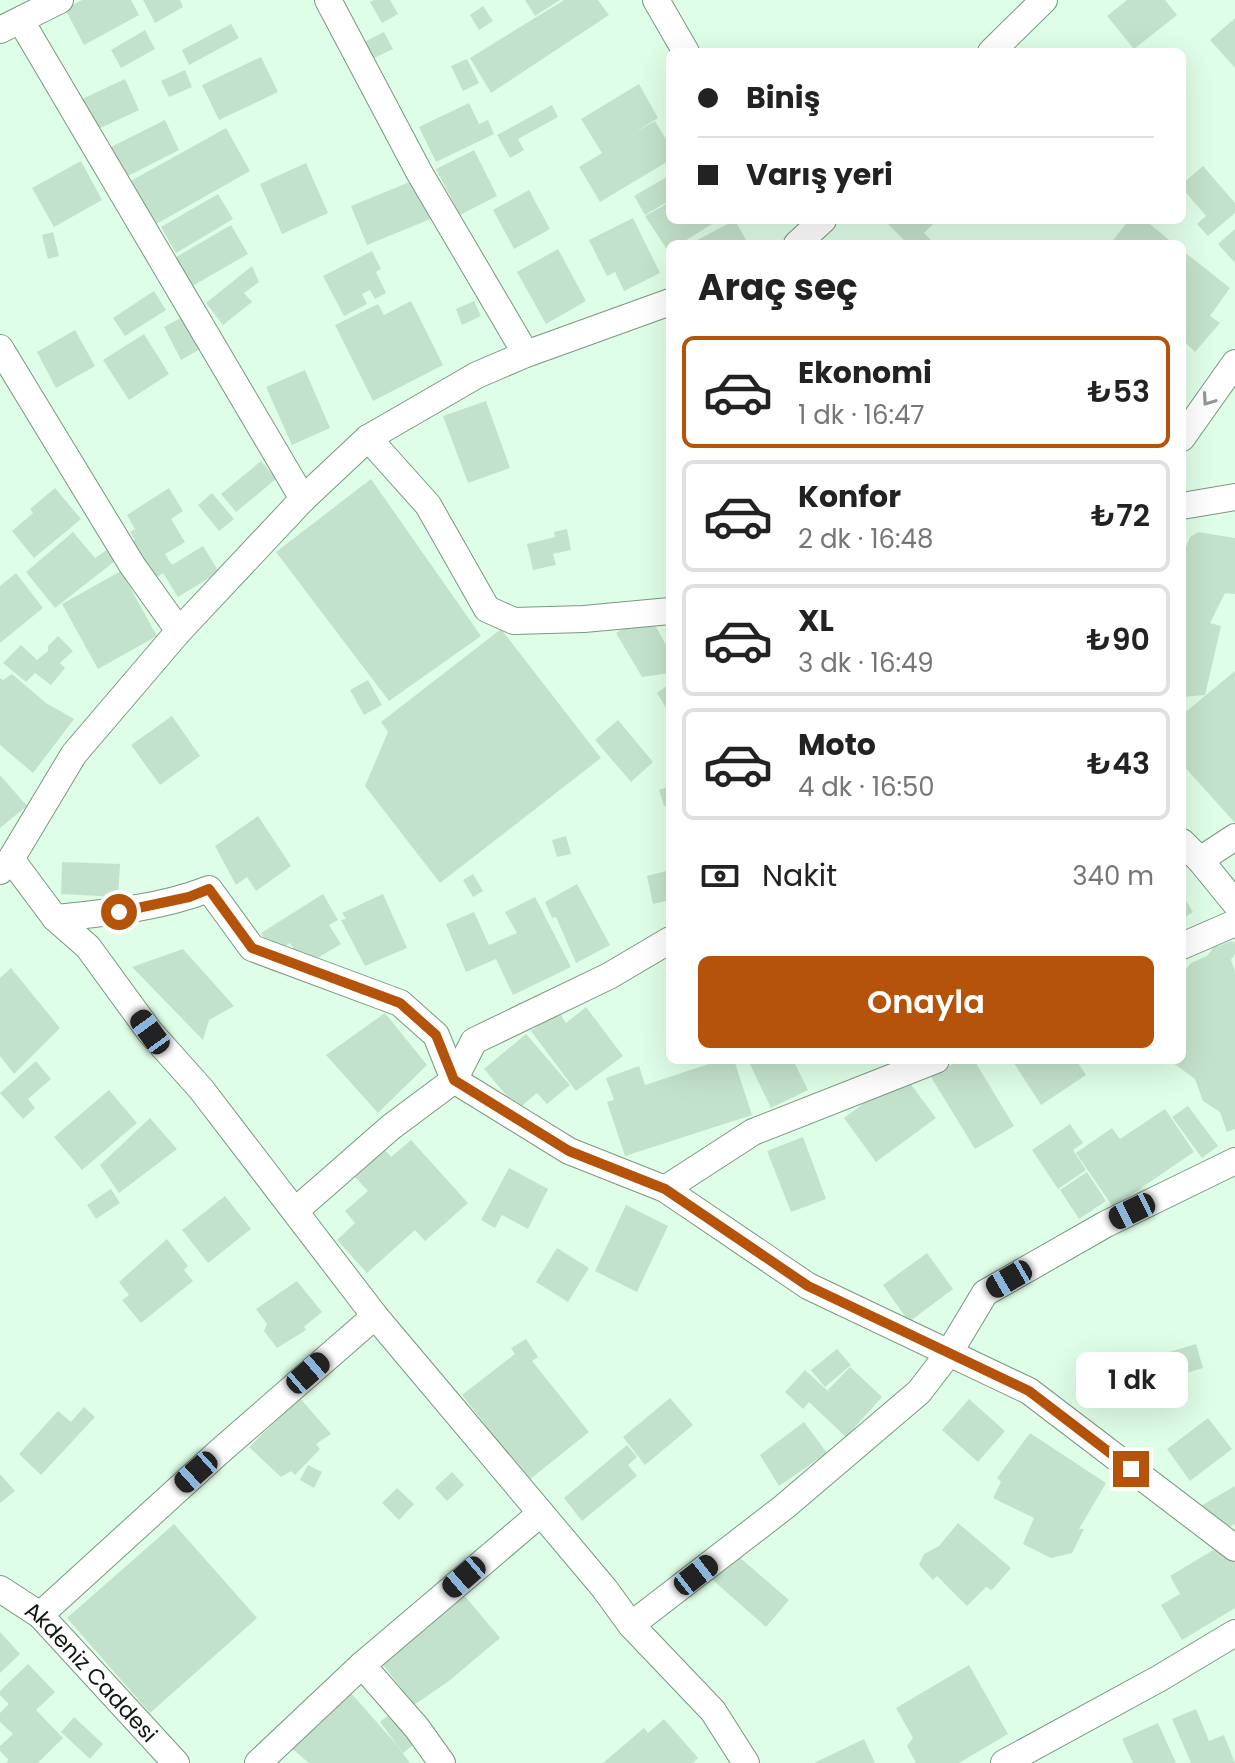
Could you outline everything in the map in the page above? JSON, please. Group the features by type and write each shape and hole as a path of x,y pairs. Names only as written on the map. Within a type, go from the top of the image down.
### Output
{"street":[{"path":"60,0 11,26 303,499"},
{"path":"328,0 419,172 526,354"},
{"path":"656,0 684,48"},
{"path":"995,48 1044,0"},
{"path":"666,303 477,375 368,438 303,499 179,631 74,754 6,865 55,918 88,947 150,1032 201,1089 375,1316 604,1588 631,1625 713,1711 746,1763"},
{"path":"0,348 132,565 179,631"},
{"path":"1186,432 1235,363"},
{"path":"368,438 428,505 487,609 514,621 584,619 666,611"},
{"path":"1186,505 1235,497"},
{"path":"1235,837 1191,851 1235,903"},
{"path":"55,918 119,912 189,897 209,889 252,948 400,1003 436,1035 454,1080 569,1151 665,1189 808,1286 1029,1391 1235,1548"},
{"path":"1186,944 1235,923"},
{"path":"295,1211 391,1127 454,1080 474,1041 609,976 666,942"},
{"path":"665,1189 753,1132 926,1064"},
{"path":"631,1625 784,1507 919,1392 949,1353 985,1293 1106,1224 1235,1161"},
{"path":"40,1615 219,1452 375,1316"},
{"path":"258,1763 362,1665 541,1513"},
{"name":"Akdeniz Caddesi","path":"0,1589 40,1615 176,1763"},
{"path":"1004,1763 1160,1678 1235,1633"},
{"path":"362,1665 417,1728 442,1763"}],"building":[{"path":"82,0 131,0 139,15 84,45 65,9"},
{"path":"143,0 180,0 183,7 155,23"},
{"path":"390,0 398,14 382,23 370,2"},
{"path":"525,0 560,0 535,16"},
{"path":"564,0 598,0 609,15 491,93 470,58"},
{"path":"1127,0 1165,0 1177,15 1135,48 1107,16"},
{"path":"483,6 493,21 479,30 470,15"},
{"path":"1235,18 1235,68 1210,40"},
{"path":"231,24 239,38 189,65 182,50"},
{"path":"145,30 155,49 121,68 111,50"},
{"path":"384,32 393,49 372,59 364,42"},
{"path":"261,57 278,92 219,120 202,85"},
{"path":"467,59 479,83 463,91 451,66"},
{"path":"185,70 192,87 169,97 161,81"},
{"path":"125,79 139,110 92,132 78,101"},
{"path":"639,84 658,118 632,134 655,121 666,139 666,162 600,202 579,167 602,153 581,119"},
{"path":"469,103 479,124 488,120 494,134 436,162 419,127"},
{"path":"552,105 558,117 518,139 524,150 510,158 497,135"},
{"path":"165,120 179,150 120,180 105,150"},
{"path":"226,128 250,171 151,227 127,183"},
{"path":"474,150 497,196 460,215 436,169"},
{"path":"81,161 102,200 54,227 32,188"},
{"path":"306,163 328,213 282,234 260,184"},
{"path":"1203,166 1235,203 1235,213 1208,236 1197,224 1206,216 1186,193 1186,181"},
{"path":"666,177 666,202 645,215 634,196"},
{"path":"417,179 433,218 367,245 351,206"},
{"path":"529,190 550,229 514,249 493,210"},
{"path":"218,194 233,219 176,253 161,227"},
{"path":"666,204 666,224 712,224 686,240 666,240 666,248 645,216"},
{"path":"633,218 660,273 624,291 615,272 607,276 589,240"},
{"path":"728,224 737,224 746,240 698,240"},
{"path":"888,224 933,224 924,233 931,240 904,240"},
{"path":"1126,224 1150,224 1169,240 1113,240"},
{"path":"231,225 248,254 189,288 173,259"},
{"path":"1235,229 1235,263 1218,244"},
{"path":"53,232 59,256 48,259 42,235"},
{"path":"558,249 586,301 546,324 517,272"},
{"path":"372,251 381,269 376,272 386,293 375,299 370,290 362,294 367,304 344,316 323,276"},
{"path":"1186,253 1230,288 1210,316 1220,323 1195,352 1186,343"},
{"path":"252,266 259,282 244,293 252,302 223,325 206,303"},
{"path":"154,291 166,310 125,336 113,318"},
{"path":"411,301 443,365 373,401 335,325 378,304 384,315"},
{"path":"474,301 481,316 462,325 456,309"},
{"path":"182,317 200,349 181,360 164,327"},
{"path":"75,330 95,366 56,388 37,352"},
{"path":"144,334 169,374 129,400 103,360"},
{"path":"305,370 330,428 292,445 266,387"},
{"path":"486,401 510,468 468,483 443,416"},
{"path":"261,461 276,479 236,512 221,494"},
{"path":"371,479 481,636 389,701 276,552"},
{"path":"55,488 81,519 34,558 12,531 33,513 30,509"},
{"path":"169,488 183,511 171,519 185,542 165,554 172,565 203,546 219,572 178,597 163,573 148,583 128,542 135,540 130,532 135,529 127,515"},
{"path":"212,493 234,519 219,531 198,505"},
{"path":"567,529 571,550 553,554 556,565 533,570 527,544 555,537 554,532"},
{"path":"73,532 95,558 108,549 115,561 55,608 26,572"},
{"path":"1198,532 1235,538 1235,594 1225,593 1210,623 1221,626 1205,695 1186,697 1186,547 1190,537"},
{"path":"121,571 157,636 98,669 62,604"},
{"path":"16,573 43,608 0,643 0,586"},
{"path":"626,627 656,627 666,645 666,674 642,677 616,633"},
{"path":"501,629 601,758 440,883 365,786 388,732 381,722"},
{"path":"58,636 73,651 60,663 65,668 51,685 35,673 26,682 3,663 21,645 37,660"},
{"path":"1235,671 1235,823 1186,768 1186,712"},
{"path":"12,674 46,703 74,719 33,773 0,745 0,678 3,680"},
{"path":"368,680 382,705 364,715 350,690"},
{"path":"666,686 666,708 657,693"},
{"path":"172,716 200,756 160,785 131,745"},
{"path":"618,720 653,762 631,782 595,740"},
{"path":"0,775 27,806 0,828"},
{"path":"666,787 666,806 664,806 659,790"},
{"path":"258,816 291,866 256,891 247,877 236,885 215,846"},
{"path":"566,836 571,854 557,857 552,840"},
{"path":"62,862 120,864 118,897 61,894"},
{"path":"666,871 666,901 653,904 647,876"},
{"path":"473,874 483,891 473,897 463,880"},
{"path":"577,884 610,945 576,963 556,917 552,918 545,902"},
{"path":"323,894 338,920 329,925 341,944 304,966 290,943 274,954 261,933"},
{"path":"383,894 407,948 365,966 341,920 346,919 342,913"},
{"path":"535,897 571,967 513,995 496,959 466,972 446,924 474,912 489,945 517,933 505,912"},
{"path":"1186,901 1193,912 1186,916"},
{"path":"1232,941 1235,943 1235,954 1231,960 1235,971 1235,1129 1227,1132 1220,1112 1203,1101 1195,1079 1174,1064 1186,1064 1186,969 1191,963 1207,956 1213,948"},
{"path":"183,949 234,1006 209,1020 203,1040 132,967"},
{"path":"11,968 60,1028 14,1074 0,1056 0,978"},
{"path":"586,1007 623,1056 576,1091 531,1031 558,1011 566,1023"},
{"path":"385,1013 427,1065 378,1113 326,1055"},
{"path":"526,1034 570,1085 547,1104 537,1093 518,1109 484,1069"},
{"path":"36,1061 51,1079 28,1099 35,1108 23,1119 0,1093"},
{"path":"709,1064 735,1064 752,1115 625,1156 607,1102 614,1100 606,1078 639,1066 645,1085"},
{"path":"750,1064 795,1064 808,1090 771,1108"},
{"path":"952,1064 976,1064 1014,1126 975,1149 931,1077"},
{"path":"1015,1064 1079,1064 1086,1075 1041,1105"},
{"path":"903,1074 936,1118 876,1162 844,1118"},
{"path":"109,1090 137,1123 82,1170 54,1137"},
{"path":"1188,1106 1218,1146 1202,1158 1172,1117"},
{"path":"1165,1109 1194,1152 1113,1207 1076,1153 1112,1128 1120,1139"},
{"path":"150,1118 177,1149 119,1193 100,1165"},
{"path":"1070,1124 1083,1143 1073,1150 1086,1170 1058,1189 1032,1150"},
{"path":"803,1137 826,1199 791,1212 767,1151"},
{"path":"411,1140 468,1203 425,1241 415,1230 367,1273 337,1240 355,1223 345,1211 368,1191 355,1177 385,1150 391,1157"},
{"path":"509,1168 548,1189 528,1229 502,1215 495,1228 481,1220"},
{"path":"1087,1172 1106,1201 1079,1219 1060,1190"},
{"path":"111,1189 120,1203 96,1219 87,1205"},
{"path":"225,1196 251,1229 208,1263 182,1230"},
{"path":"626,1205 668,1226 637,1292 595,1271"},
{"path":"167,1239 188,1266 184,1270 193,1281 141,1323 122,1300 129,1295 119,1282"},
{"path":"557,1248 589,1268 568,1302 536,1282"},
{"path":"927,1253 953,1289 909,1322 883,1285"},
{"path":"297,1281 322,1312 304,1327 306,1330 277,1348 264,1331 267,1324 256,1309"},
{"path":"526,1339 538,1357 532,1361 589,1432 529,1480 462,1395 515,1354 511,1348"},
{"path":"1196,1344 1203,1368 1159,1381 1152,1357"},
{"path":"837,1349 851,1365 825,1387 811,1370"},
{"path":"850,1367 882,1397 846,1437 809,1402 803,1409 785,1392 805,1370 829,1392"},
{"path":"300,1398 331,1434 316,1444 320,1449 295,1475 291,1471 281,1477 249,1447"},
{"path":"670,1398 693,1425 645,1465 623,1437"},
{"path":"969,1399 1005,1431 978,1462 942,1430"},
{"path":"84,1407 95,1417 41,1475 19,1454 58,1411 71,1422"},
{"path":"1208,1418 1232,1449 1190,1481 1167,1449"},
{"path":"804,1422 827,1453 779,1486 760,1455"},
{"path":"1030,1433 1106,1483 1079,1529 1084,1529 1072,1553 1051,1558 1023,1544 1034,1518 993,1498 1001,1482 997,1478"},
{"path":"627,1445 637,1457 628,1465 637,1476 582,1521 564,1498"},
{"path":"308,1465 322,1472 314,1488 300,1480"},
{"path":"452,1472 464,1485 447,1501 435,1488"},
{"path":"0,1474 15,1491 0,1503"},
{"path":"1235,1486 1235,1524 1225,1530 1199,1507"},
{"path":"397,1488 414,1504 399,1520 382,1503"},
{"path":"958,1523 1011,1568 992,1590 986,1587 967,1606 937,1576 933,1580 919,1565 924,1554 939,1546"},
{"path":"174,1524 257,1618 150,1713 67,1618"},
{"path":"1215,1549 1230,1554 1235,1563 1235,1608 1182,1640 1161,1605 1180,1594 1170,1576"},
{"path":"738,1556 789,1600 766,1627 707,1575"},
{"path":"464,1595 500,1638 449,1681 414,1705 380,1661"},
{"path":"0,1632 20,1654 0,1673"},
{"path":"28,1664 55,1692 36,1710 63,1738 38,1763 6,1763 9,1760 0,1751 0,1746 13,1734 0,1722 0,1713 9,1704 0,1691"},
{"path":"969,1665 1008,1734 959,1763 916,1763 907,1746 913,1738 896,1708"},
{"path":"351,1693 410,1763 309,1763 289,1746"},
{"path":"1196,1709 1209,1741 1224,1735 1235,1763 1191,1763 1172,1719"},
{"path":"390,1714 413,1745 403,1753 380,1722"},
{"path":"74,1717 103,1744 90,1759 61,1732"},
{"path":"664,1719 698,1758 693,1763 603,1763 644,1728 648,1733"},
{"path":"1158,1723 1176,1763 1133,1763 1122,1739"},
{"path":"864,1739 875,1763 814,1763"}],"route":[{"path":"119,912 189,897 209,889 252,948 400,1003 436,1035 454,1080 569,1151 665,1189 808,1286 1029,1391 1131,1469"}]}
